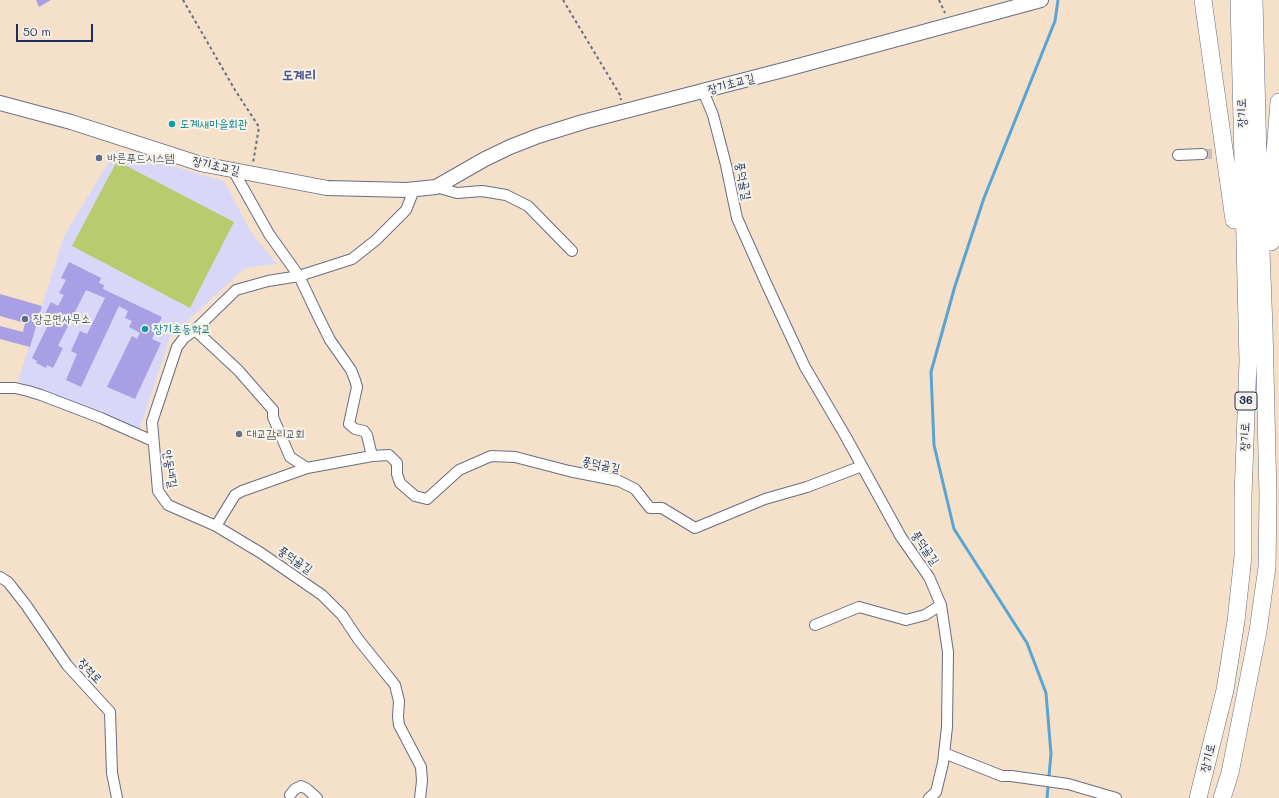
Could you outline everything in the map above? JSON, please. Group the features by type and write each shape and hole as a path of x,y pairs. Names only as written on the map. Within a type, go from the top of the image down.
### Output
{"highway":[{"path":"1203,0 1246,309"},
{"name":"장기로","path":"1198,798 1225,690 1236,621 1243,556 1243,496 1248,361 1240,0"},
{"name":"장기로","path":"1222,798 1230,773 1244,708 1258,632 1267,567 1268,496 1254,0"},
{"path":"1264,328 1271,255 1272,190 1279,102"}],"main road":[{"name":"장기초교길","path":"0,103 71,122 138,145 201,164 327,188 414,190 436,187 510,147 546,134 1038,1"}],"street":[{"name":"풍덕골길","path":"703,91 713,115 726,165 737,218 805,367 901,537 929,577 941,605 948,652 947,727 943,764 936,792 929,798"},
{"path":"1178,155 1202,154"},
{"path":"216,526 235,495 242,491 307,468 372,456 367,434 364,431 355,429 349,424 357,387 351,370 330,340 299,276 269,234 233,170"},
{"name":"장기초교길","path":"436,187 457,193 482,191 506,195 528,206 572,251"},
{"path":"299,276 352,259 376,240 406,210 414,190"},
{"name":"안동네길","path":"216,526 168,505 162,498 158,491 152,441 152,422 177,347 184,338 195,330 236,290 268,281 299,276"},
{"path":"195,330 238,370 273,410 273,417 290,457 307,468"},
{"path":"0,388 22,390 41,395 101,418 152,441"},
{"name":"풍덕골길","path":"372,456 389,455 396,463 400,483 415,496 427,499 459,470 490,456 515,457 569,471 618,481 635,489 650,508 662,508 695,528 765,499 807,486 862,466"},
{"name":"풍덕골길","path":"216,526 261,553 322,595 342,615 358,639 395,685 399,701 399,725 421,767 422,781 420,798"},
{"name":"장척로","path":"0,577 8,582 22,599 67,665 110,712 112,773 117,798"},
{"path":"815,625 859,606 906,620 925,615 941,605"},
{"path":"944,753 1002,776 1068,784 1116,798"},
{"path":"290,795 295,789 301,786 317,798"}],"path":[{"path":"183,0 235,90 259,127 252,174"},
{"path":"563,0 620,95 623,112"},
{"path":"939,0 944,8 948,25"}],"shaded area":[{"path":"116,150 224,181 251,232 277,264 245,268 170,337 139,431 18,381 64,236"}],"green space":[{"path":"117,161 234,222 190,308 72,246"}],"building":[{"path":"36,0 51,0 39,7"},
{"name":"장기초등학교","path":"69,262 101,278 99,283 104,285 103,289 162,317 152,339 161,343 135,399 107,387 132,336 137,339 140,333 129,327 132,321 125,318 128,311 119,306 81,387 66,380 77,354 71,351 80,331 87,334 105,298 86,290 58,346 63,348 53,368 47,365 46,368 36,363 37,361 32,358 50,321 43,317 51,302 58,306 64,295 59,293 66,280 61,278"},
{"name":"장군면사무소","path":"0,294 42,306 30,347 0,339 0,326 23,332 25,323 0,316"}],"waterway":[{"path":"1047,798 1051,754 1046,693 1027,643 954,529 934,445 931,372 955,286 984,198 1055,21 1058,0"}],"tunnel":[{"path":"1202,154 1229,154"}],"place":[{"name":"도계새마을회관","path":"172,124"},
{"name":"바른푸드시스템","path":"99,158"},
{"name":"장군면사무소","path":"25,319"},
{"name":"장기초등학교","path":"145,329"},
{"name":"대교감리교회","path":"239,434"}],"district":[{"name":"도계리","path":"299,76"}]}
